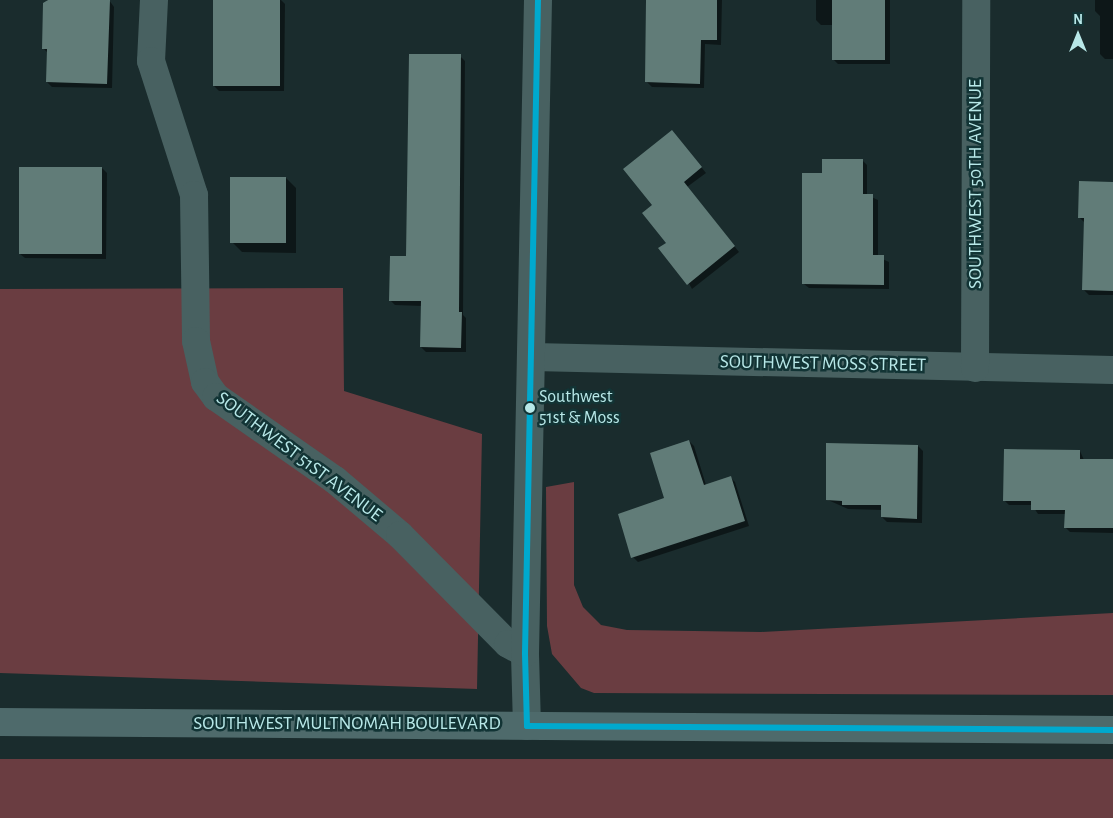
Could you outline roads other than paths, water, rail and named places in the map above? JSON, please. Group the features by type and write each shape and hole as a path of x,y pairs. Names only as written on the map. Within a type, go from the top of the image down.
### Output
{"main road":[{"name":"SOUTHWEST MULTNOMAH BOULEVARD","path":"0,722 1113,730"}],"street":[{"name":"SOUTHWEST 51ST AVENUE","path":"154,0 151,61 194,195 196,341 205,382 216,397 350,492 400,535 508,644 525,653"},
{"path":"527,726 525,653 533,357 538,0"},
{"name":"SOUTHWEST 50TH AVENUE","path":"975,368 976,0"},
{"name":"SOUTHWEST MOSS STREET","path":"533,357 1113,370"}],"place":[{"name":"Southwest 51st & Moss","path":"530,408"}]}
